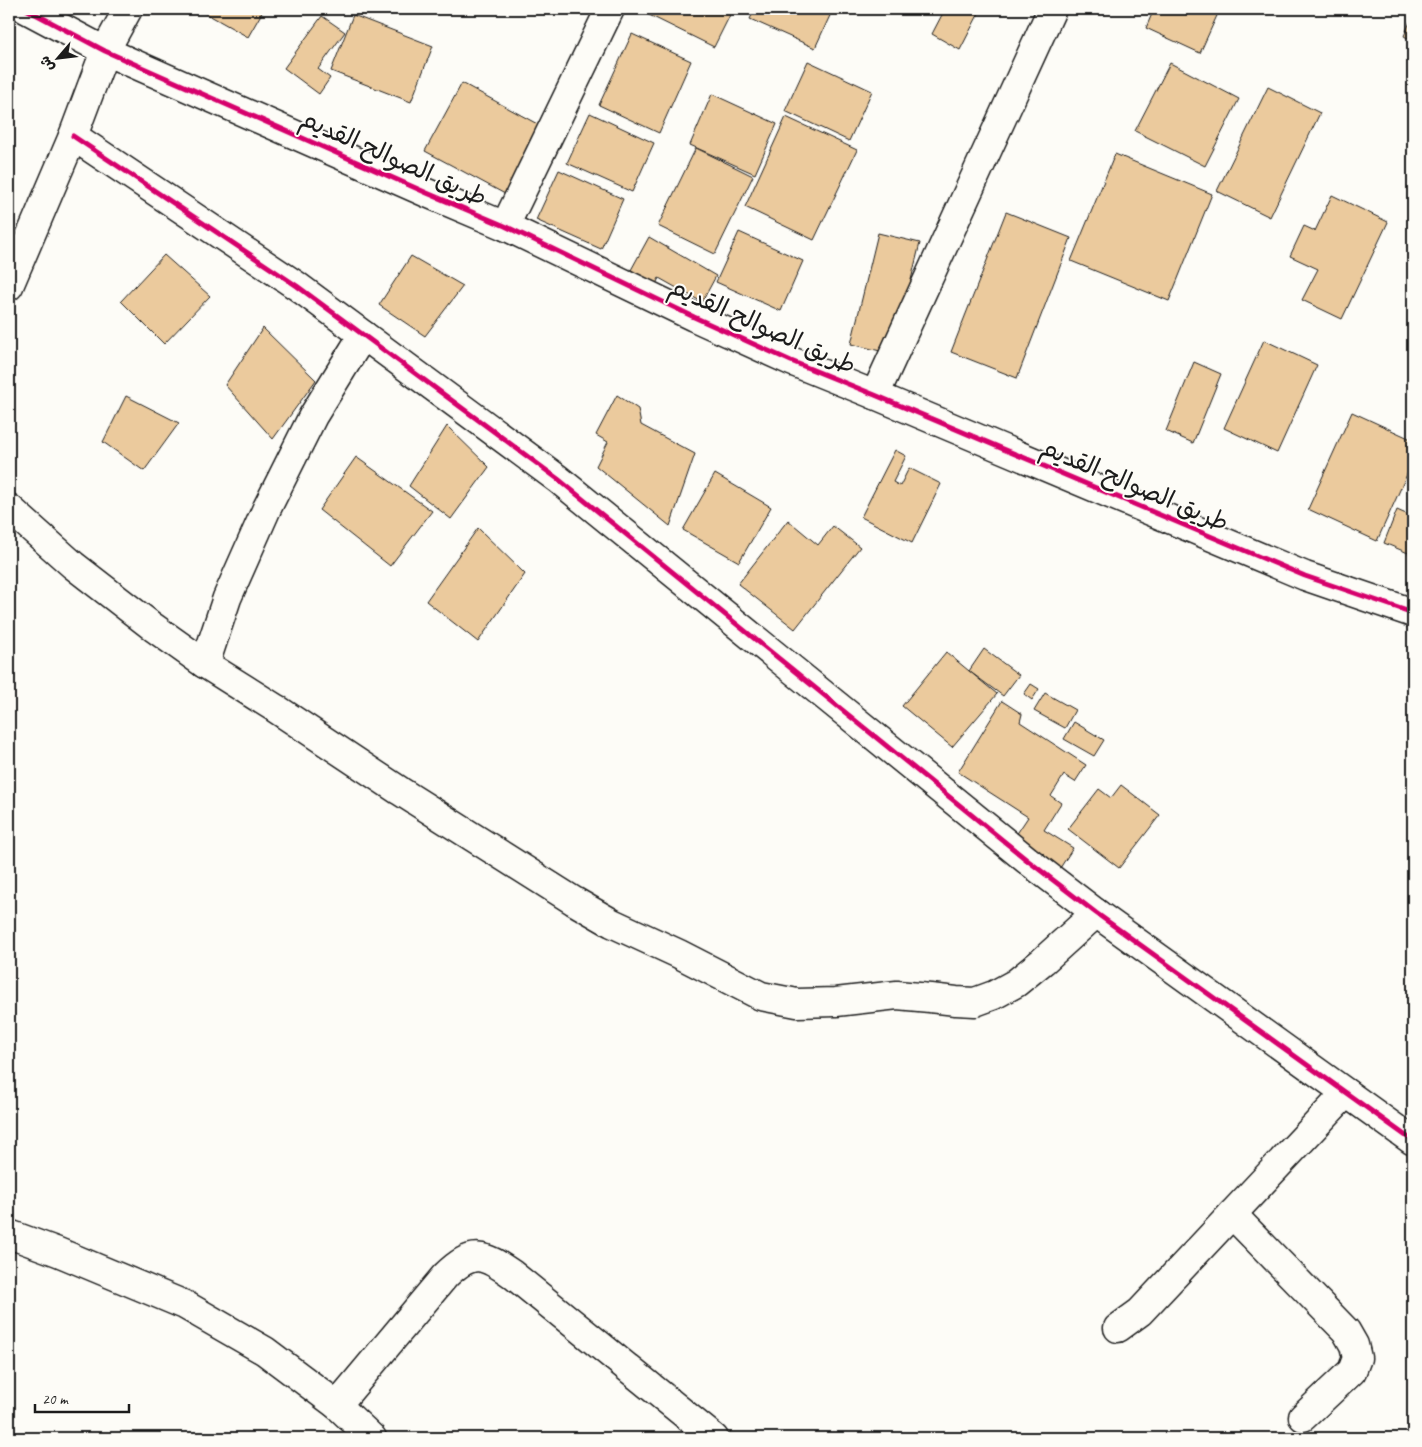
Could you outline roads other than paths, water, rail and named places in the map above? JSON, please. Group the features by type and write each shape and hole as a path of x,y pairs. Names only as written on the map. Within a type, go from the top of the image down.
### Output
{"street":[{"name":"طريق الصوالح القديم","path":"26,9 105,51 505,226 711,325 791,361 1305,576 1413,613"},
{"path":"9,286 73,136 105,51 128,9"},
{"path":"505,226 610,9"},
{"path":"875,395 1052,9"},
{"path":"73,136 297,286 558,479 1027,860 1096,913 1413,1141"},
{"path":"205,664 227,598 267,508 313,416 363,335"},
{"path":"9,508 72,565 153,628 400,792 612,923 679,954 761,996 797,1003 836,1002 897,996 975,1002 994,996 1016,983 1096,913"},
{"path":"1118,1328 1140,1312 1346,1093"},
{"path":"1232,1214 1346,1332 1354,1344 1357,1358 1352,1371 1304,1417"},
{"path":"9,1234 58,1252 184,1305 265,1351 337,1405 372,1438"},
{"path":"337,1405 445,1276 462,1262 481,1256 512,1274 714,1438"}]}
